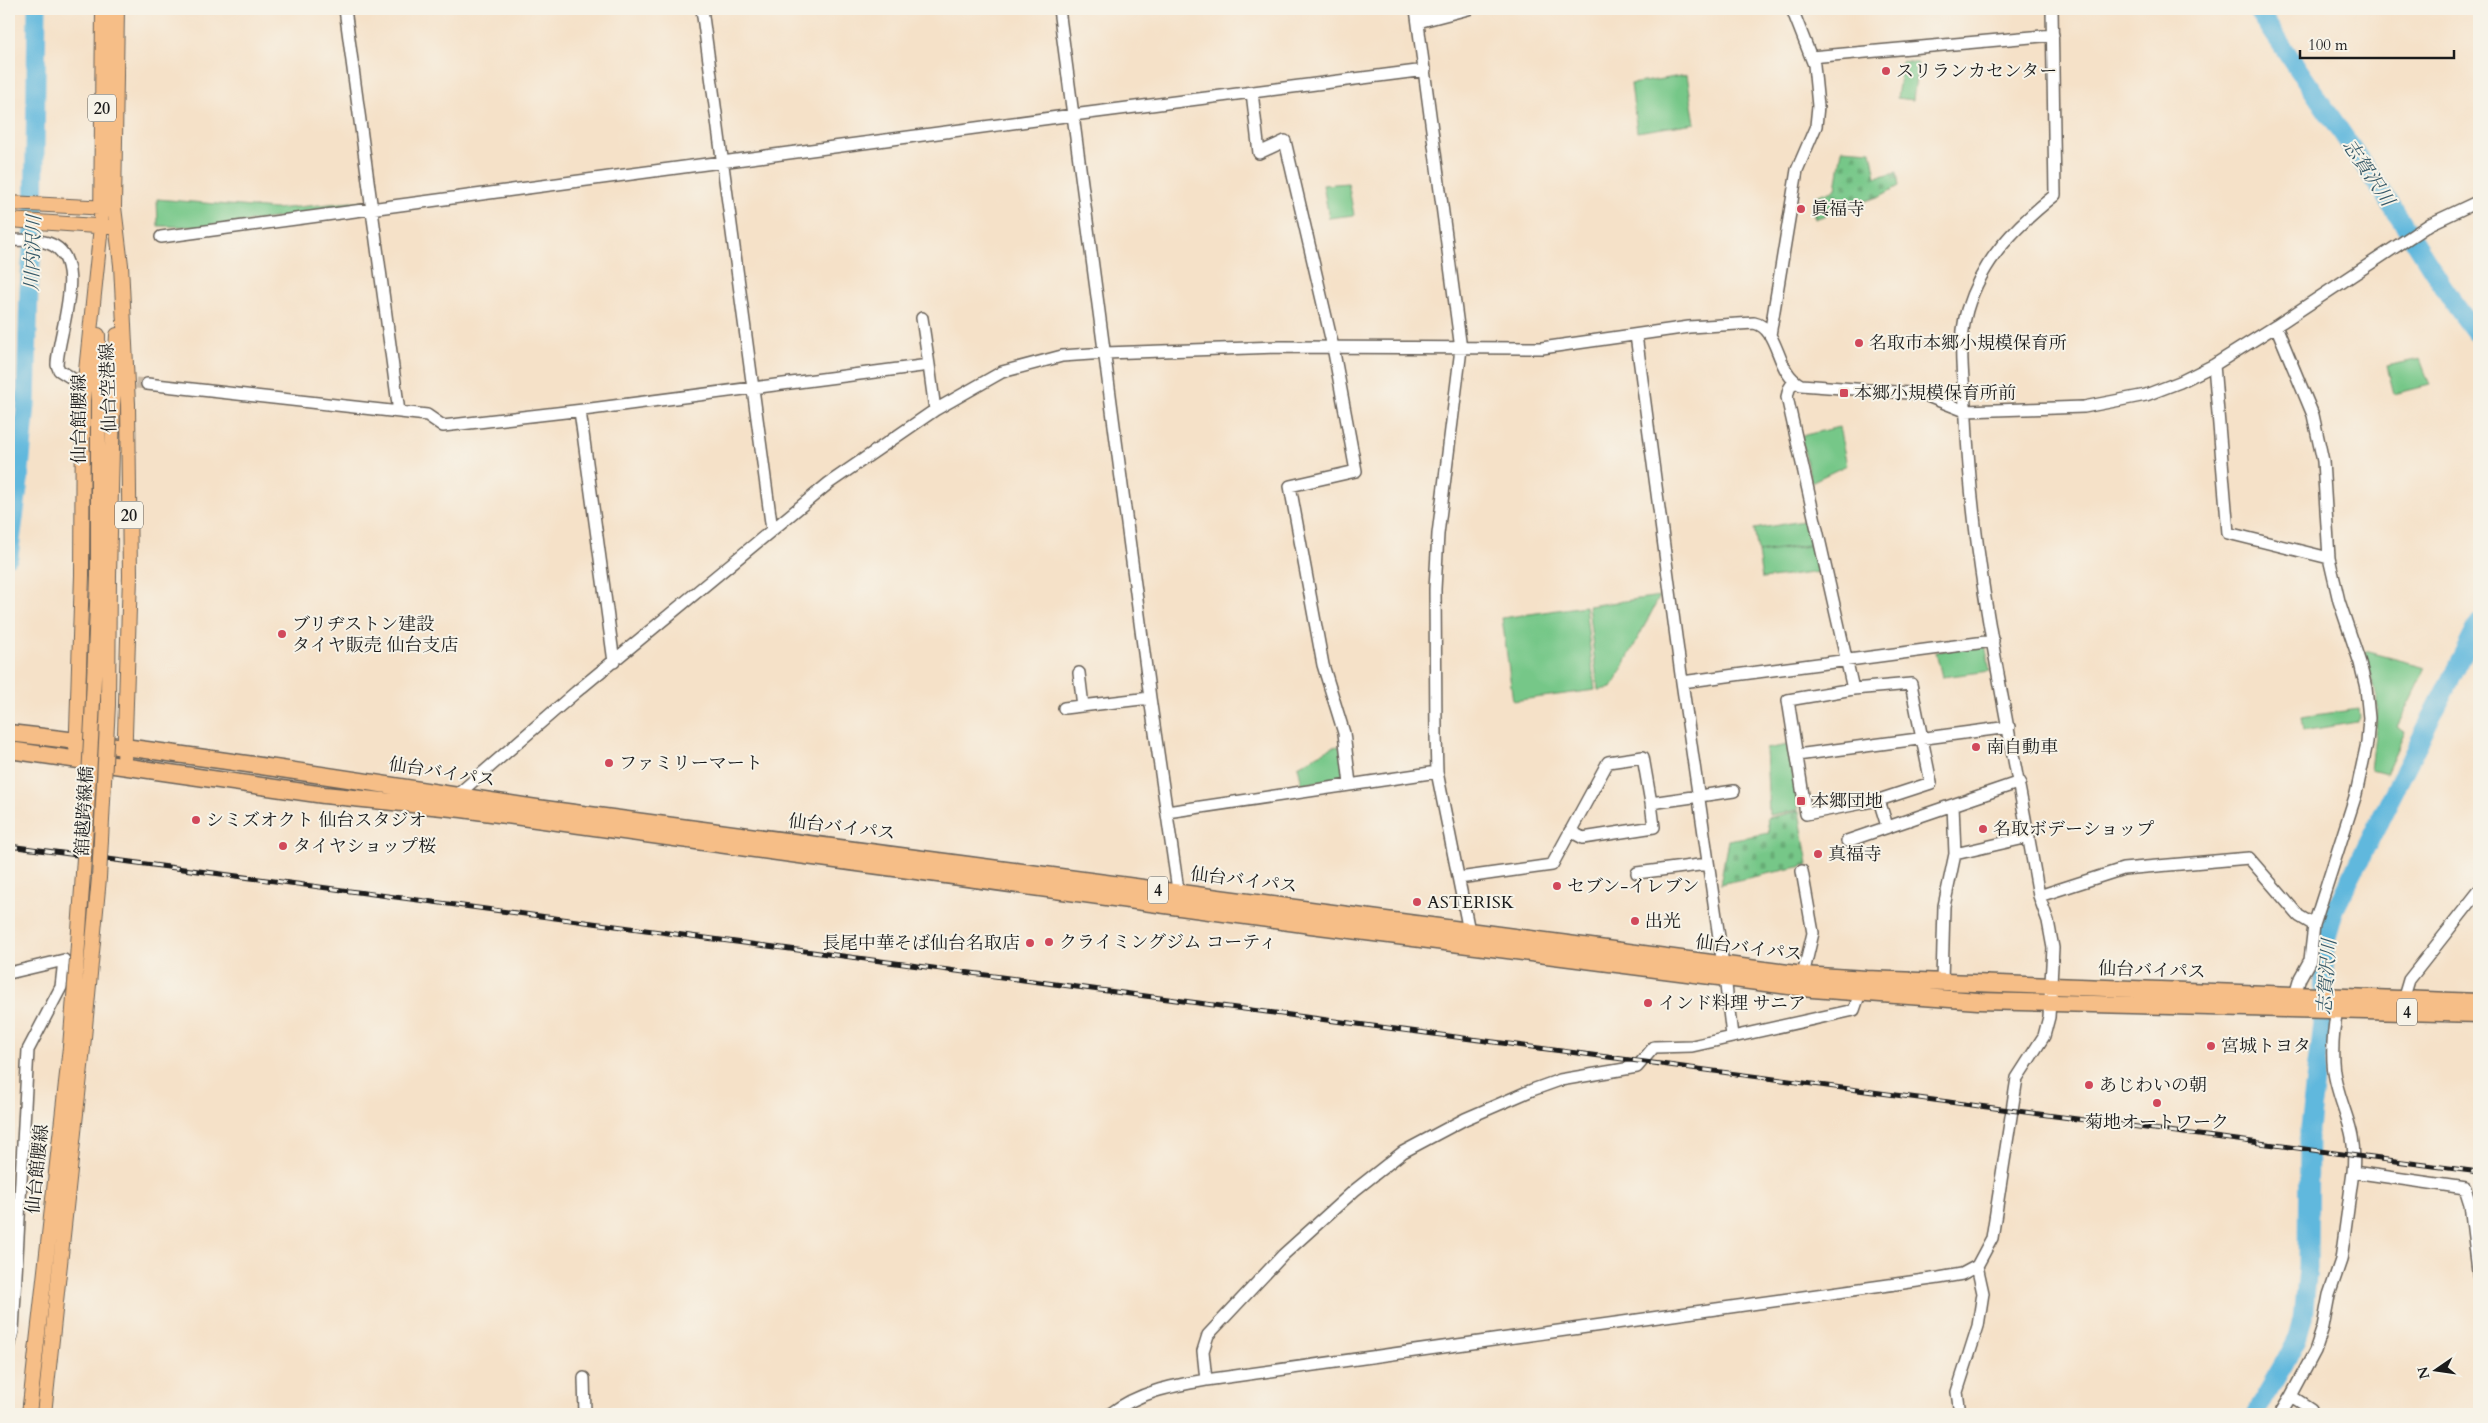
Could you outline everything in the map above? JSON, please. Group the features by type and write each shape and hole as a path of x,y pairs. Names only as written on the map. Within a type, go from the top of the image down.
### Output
{"highway":[{"name":"仙台バイパス","path":"9,733 373,781 456,796 1177,899 1469,931 1860,993 1978,1001 2312,1002 2479,1014"},
{"name":"仙台バイパス","path":"9,750 324,795 462,808 1724,971 1942,982 2295,995 2312,1002"},
{"name":"仙台バイパス","path":"2335,1005 2403,1000 2479,1002"}],"main road":[{"name":"仙台空港線","path":"103,9 107,208 118,227 128,404 130,557 124,766"},
{"name":"仙台空港線","path":"76,760 83,400 101,226 107,208 116,9"},
{"path":"9,203 107,208"},
{"path":"9,220 118,227"},
{"name":"仙台館腰線","path":"98,264 104,575"},
{"name":"仙台館腰線","path":"104,575 121,264"},
{"name":"舘越跨線橋","path":"76,1048 99,878 108,705 104,575"},
{"name":"仙台館腰線","path":"29,1414 76,1048"},
{"name":"仙台館腰線","path":"44,1414 76,1048"}],"street":[{"path":"345,9 398,412"},
{"path":"702,9 772,530"},
{"path":"1059,9 1177,899"},
{"path":"1416,9 1461,348 1438,534 1435,660 1437,772 1469,931"},
{"path":"1418,22 1468,9"},
{"path":"1770,335 1797,170 1816,126 1817,79 1811,57 1792,9"},
{"path":"1110,1414 1142,1395 1165,1387 1206,1380 1929,1280 1962,1274 1977,1266 1992,1238 2017,1078 2044,1036 2050,1002 2052,948 2048,921 2039,896 1983,584 1971,492 1965,411 1963,334 1967,310 1984,270 2003,242 2031,214 2056,195 2052,9"},
{"path":"1811,57 2053,35"},
{"path":"161,237 1425,70"},
{"path":"1252,92 1259,153 1285,141 1333,347 1356,471 1290,486 1324,665 1344,733 1350,784"},
{"path":"456,796 829,483 935,410 1002,372 1062,356 1105,353 1333,347 1542,348 1689,327 1754,323 1763,326 1770,335 1786,374 1802,385 1922,394 1965,411 2044,410 2116,402 2146,395 2180,382 2214,365 2428,225 2456,210 2479,201"},
{"path":"9,240 46,242 60,252 70,271 71,285 57,365 59,370 70,377"},
{"path":"922,318 935,410"},
{"path":"2276,326 2313,415 2323,461 2329,558 2339,601 2364,680 2369,718 2367,744 2358,788 2314,925 2310,960 2300,978 2295,995"},
{"path":"1636,335 1682,682 1732,1036"},
{"path":"147,384 427,415 443,426 580,411 929,364"},
{"path":"2214,365 2228,533 2329,558"},
{"path":"1794,381 1787,397 1853,689"},
{"path":"580,411 614,662"},
{"path":"1682,682 1993,641"},
{"path":"1079,673 1083,706"},
{"path":"1910,684 1922,738 1931,783 1878,800 1806,814 1788,700 1853,689 1910,684"},
{"path":"1064,708 1150,698"},
{"path":"1797,755 2009,727"},
{"path":"1459,878 1552,866 1570,831 1608,762 1643,757 1654,827 1583,838 1570,831"},
{"path":"1166,812 1437,772"},
{"path":"1847,841 2020,782"},
{"path":"1651,804 1734,791"},
{"path":"1878,800 1887,826"},
{"path":"1942,982 1944,906 1954,854 1953,805"},
{"path":"1954,854 2029,837"},
{"path":"2039,896 2123,869 2249,858 2298,916 2314,925"},
{"path":"1637,873 1707,864"},
{"path":"1802,872 1813,933 1803,975"},
{"path":"2403,1000 2408,980 2479,891"},
{"path":"9,973 64,960 61,987 28,1050 13,1331 9,1347"},
{"path":"1206,1380 1203,1351 1208,1336 1283,1255 1362,1184 1403,1152 1465,1119 1532,1090 1560,1080 1637,1066 1654,1047 1692,1046 1854,1010 1860,993"},
{"path":"2280,1414 2315,1350 2323,1327 2329,1295 2341,1260 2353,1172 2355,1143 2334,1069 2335,1005"},
{"path":"2353,1172 2465,1188 2470,1204 2479,1279"},
{"path":"1960,1414 1957,1392 1978,1326 1983,1294 1977,1266"},
{"path":"584,1378 585,1414"},
{"path":"2291,1396 2311,1409 2312,1414"}],"green space":[{"path":"1902,61 1918,63 1913,100 1897,98"},
{"path":"1687,75 1695,123 1637,132 1631,84"},
{"path":"1842,149 1871,151 1876,177 1897,172 1899,186 1880,196 1815,219 1813,213 1818,212 1816,196 1836,189"},
{"path":"1348,183 1354,215 1329,218 1323,185"},
{"path":"157,199 275,209 363,201 364,206 208,227 158,226"},
{"path":"2420,359 2430,385 2394,394 2387,366"},
{"path":"1839,427 1847,465 1811,482 1801,436"},
{"path":"1809,520 1815,544 1758,552 1754,529"},
{"path":"1815,545 1821,572 1762,579 1758,553"},
{"path":"1660,596 1612,688 1598,690 1588,606"},
{"path":"1585,606 1595,690 1513,701 1502,618"},
{"path":"1985,644 1990,671 1942,677 1936,652"},
{"path":"2365,651 2426,667 2397,727 2405,732 2386,774 2371,770 2378,707"},
{"path":"2359,709 2360,717 2357,722 2303,731 2301,717"},
{"path":"1788,745 1798,810 1769,815 1766,749"},
{"path":"1339,746 1346,773 1343,778 1302,784 1298,766 1332,747"},
{"path":"1799,811 1808,865 1720,884 1728,840 1769,833 1767,818"}],"waterway":[{"name":"川内沢川","path":"9,556 19,481 26,405 29,289 34,226 37,9"},
{"name":"志賀沢川","path":"2257,9 2400,218 2453,302 2479,337"},
{"name":"志賀沢川","path":"2255,1414 2298,1337 2303,1319 2308,1267 2309,1128 2322,1024 2325,945 2334,911 2479,623"}],"tunnel":[{"path":"70,377 147,384"}],"railway":[{"path":"9,846 2479,1172"}],"place":[{"name":"スリランカセンター","path":"1886,71"},
{"name":"眞福寺","path":"1801,209"},
{"name":"名取市本郷小規模保育所","path":"1859,343"},
{"name":"本郷小規模保育所前","path":"1844,393"},
{"name":"ブリヂストン建設 タイヤ販売 仙台支店","path":"282,634"},
{"name":"南自動車","path":"1976,747"},
{"name":"ファミリーマート","path":"609,763"},
{"name":"本郷団地","path":"1801,801"},
{"name":"シミズオクト 仙台スタジオ","path":"196,820"},
{"name":"名取ボデーショップ","path":"1983,829"},
{"name":"タイヤショップ桜","path":"283,846"},
{"name":"真福寺","path":"1818,854"},
{"name":"セブン-イレブン","path":"1557,886"},
{"name":"ASTERISK","path":"1417,902"},
{"name":"出光","path":"1635,921"},
{"name":"クライミングジム コーティ","path":"1049,942"},
{"name":"長尾中華そば仙台名取店","path":"1030,943"},
{"name":"インド料理 サニア","path":"1648,1003"},
{"name":"宮城トヨタ","path":"2211,1046"},
{"name":"あじわいの朝","path":"2089,1085"},
{"name":"菊地オートワーク","path":"2157,1103"}]}
